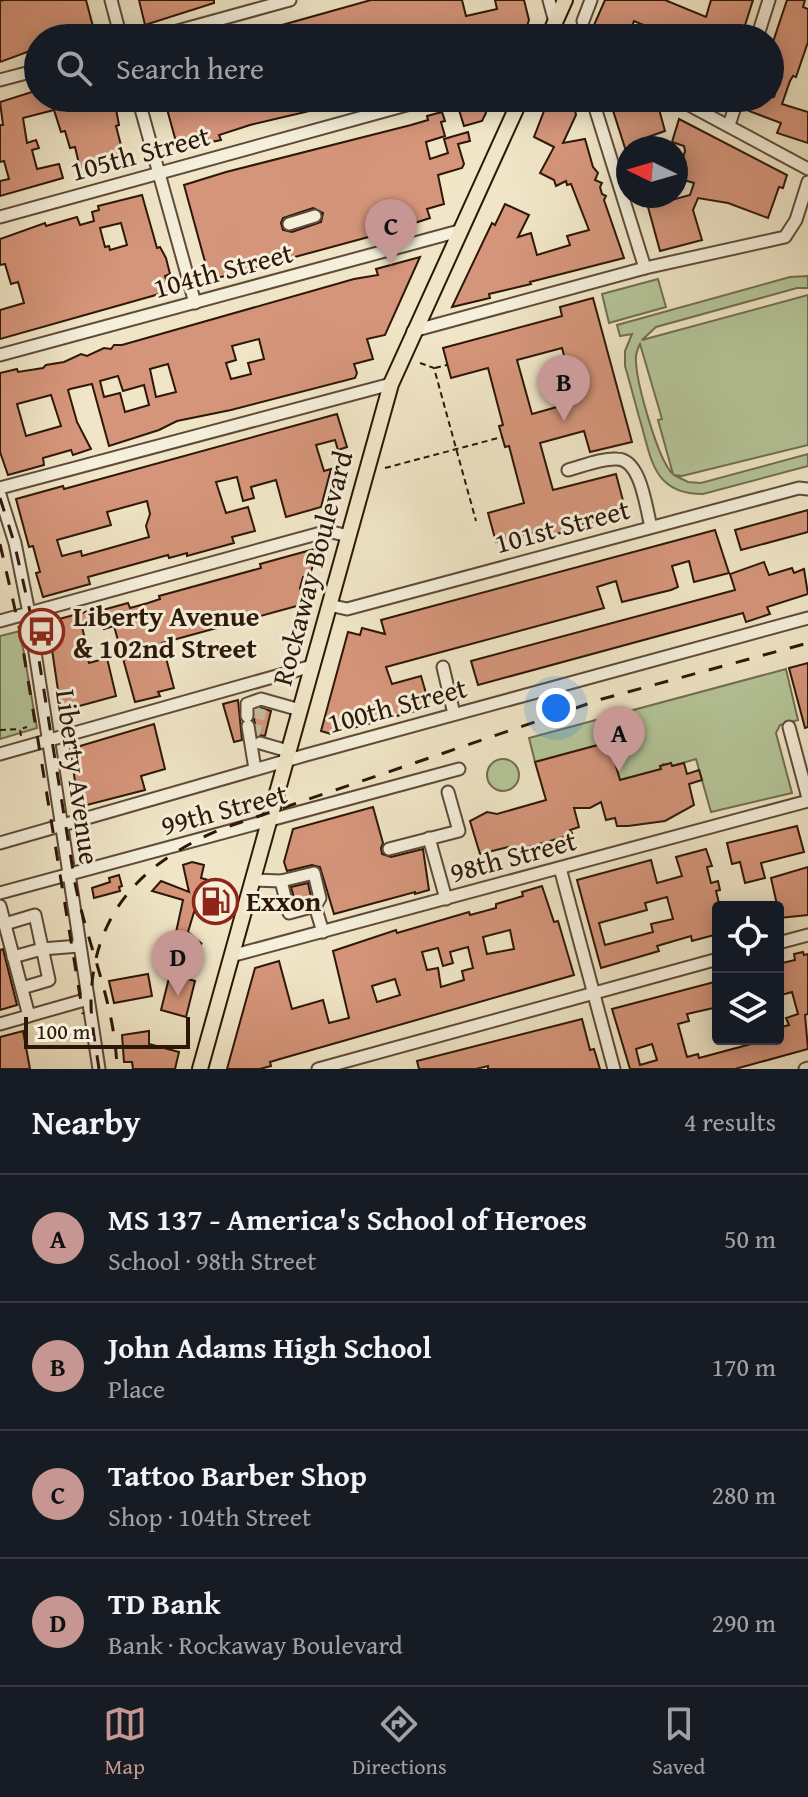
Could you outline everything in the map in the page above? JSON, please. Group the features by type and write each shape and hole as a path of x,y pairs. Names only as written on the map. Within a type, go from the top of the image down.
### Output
{"main road":[{"path":"557,24 565,0"},
{"name":"Rockaway Boulevard","path":"200,1069 391,384 514,112"}],"street":[{"path":"111,0 117,24"},
{"path":"203,24 290,0"},
{"path":"549,0 553,24"},
{"path":"583,21 591,0"},
{"path":"761,24 769,0"},
{"path":"0,80 24,74"},
{"path":"142,112 195,303"},
{"name":"105th Street","path":"0,217 381,112"},
{"path":"596,112 645,268"},
{"path":"703,112 808,169"},
{"path":"729,125 733,112"},
{"path":"413,331 645,268 785,237 796,220 808,182"},
{"path":"289,224 315,216"},
{"name":"104th Street","path":"0,355 459,231"},
{"path":"0,488 391,384"},
{"path":"568,470 612,459 627,461 636,470 651,527"},
{"name":"101st Street","path":"329,605 347,609 799,488 808,489"},
{"name":"Liberty Avenue","path":"0,495 15,543 29,613 99,1069"},
{"path":"0,621 328,531 348,536"},
{"name":"100th Street","path":"0,843 255,769 287,756 808,618"},
{"path":"0,754 312,666"},
{"path":"443,667 454,714"},
{"path":"257,681 266,704"},
{"path":"255,769 250,751 254,733 247,704 300,710"},
{"path":"789,727 808,799"},
{"path":"254,733 287,756"},
{"name":"99th Street","path":"0,893 459,769"},
{"path":"389,849 459,831 448,792"},
{"name":"98th Street","path":"231,956 808,799"},
{"path":"429,838 446,899"},
{"path":"560,868 614,1069"},
{"path":"252,880 281,881 314,873 320,898 315,906 289,913 281,881"},
{"path":"0,906 29,1016"},
{"path":"315,906 323,932"},
{"path":"5,924 35,915 49,980 22,988"},
{"path":"784,941 808,935"},
{"path":"13,957 42,949 79,946"},
{"path":"318,1069 712,961"},
{"path":"0,1024 88,999"}],"path":[{"path":"420,363 434,368 447,365"},
{"path":"434,368 476,521"},
{"path":"385,468 502,437"},
{"path":"0,730 27,727"},
{"path":"20,729 21,737"}],"green space":[{"path":"808,276 808,288 797,288 656,327 642,340 808,295 808,445 682,476 674,475 688,482 701,483 808,454 808,466 703,494 675,489 659,475 649,454 625,366 625,351 632,334 620,336 617,325 790,277","holes":["640,344 662,419 658,420 673,474 661,454 644,404 636,359"]},
{"path":"658,279 666,307 609,323 602,294"},
{"path":"20,631 37,728 0,739 0,636"},
{"path":"786,669 798,720 780,725 776,733 792,793 711,812 696,759 672,766 663,764 661,769 620,780 609,742 535,762 529,738"},
{"path":"503,759 514,764 519,775 514,786 503,791 492,786 487,775 492,764"}],"building":[{"path":"86,0 92,24 24,24 24,53 0,62 0,1"},
{"path":"139,0 214,0 214,3 145,24"},
{"path":"371,0 462,0 466,16 497,9 495,0 524,0 529,20 528,24 286,24"},
{"path":"605,0 665,0 706,17 711,0 753,0 745,24 641,24 634,21 633,24 594,24"},
{"path":"787,0 805,0 803,7 808,9 808,42 796,77 793,76 790,81 784,98 784,24 779,24"},
{"path":"24,94 24,112 46,112 23,118 27,143 36,140 39,148 32,150 37,169 59,164 63,178 0,196 0,181 9,179 4,161 0,162 0,125 3,125 0,102"},
{"path":"784,105 808,112 808,143 777,133 781,123 752,112 784,112"},
{"path":"55,112 117,112 119,125 116,126 124,157 80,168 75,147 70,148 65,131 61,132"},
{"path":"168,112 305,112 219,135 221,140 178,149"},
{"path":"442,112 445,121 441,122 445,136 426,142 430,159 448,153 444,139 468,132 470,141 458,144 464,164 462,168 438,175 444,204 427,209 430,218 210,280 184,185 411,125 428,120 427,116","holes":["313,208 323,213 321,222 292,232 283,230 283,218"]},
{"path":"460,112 486,112 482,121 464,126"},
{"path":"544,112 575,112 563,143 585,139 593,167 598,173 595,180 602,183 602,194 606,196 604,200 624,258 530,282 489,294 490,298 452,307 492,223 495,225 505,204 529,215 518,237 531,233 537,255 570,245 567,236 589,230 571,184 567,185 566,181 556,186 554,180 540,173 554,147 534,137"},
{"path":"613,112 660,112 665,131 651,136 621,136"},
{"path":"679,119 787,175 783,188 779,187 768,218 728,203 698,198 693,210 702,240 660,251 648,208 688,208 688,196 694,183 688,181 688,136 674,136"},
{"path":"142,195 157,248 160,247 166,258 170,274 165,276 170,291 0,339 0,310 24,303 18,282 11,284 5,264 0,265 0,239 45,223 46,226 77,217 80,225 94,221 92,212 99,210 98,206","holes":["121,223 127,245 110,250 109,246 105,247 100,228"]},
{"path":"420,257 385,335 367,339 373,359 354,364 355,378 177,421 109,446 92,384 70,389 77,422 91,449 73,455 71,450 43,458 44,465 8,475 0,452 0,373 43,368 81,354 87,356 104,348 111,349 114,345 378,275 376,269","holes":["259,339 264,359 248,363 251,374 231,379 226,363 236,360 232,346","168,364 176,392 156,397 150,369","118,376 123,391 144,385 149,405 125,412 120,393 104,397 100,381","51,395 61,426 26,436 17,404"]},
{"path":"593,298 632,442 590,452 584,431 540,443 553,490 616,474 626,512 545,537 543,530 496,542 488,513 524,503 509,446 505,447 499,426 503,425 488,368 451,378 443,348 562,316 560,307","holes":["562,348 567,367 554,370 564,405 532,414 517,360"]},
{"path":"337,414 347,447 338,450 335,440 316,445 324,471 331,469 321,507 286,517 276,480 251,487 254,498 243,501 237,477 216,482 226,513 248,507 255,531 232,537 234,543 187,556 187,553 169,558 168,555 88,577 90,584 43,597 33,546 29,547 16,499 63,486 64,489","holes":["147,501 150,514 146,526 149,537 82,556 81,551 62,556 57,540 111,525 107,512"]},
{"path":"808,510 808,532 741,550 735,530"},
{"path":"715,530 729,573 694,582 689,561 672,566 678,587 622,602 616,581 597,587 604,608 386,667 392,684 421,676 430,707 331,734 321,731 348,632 360,635 362,628 385,634 381,620"},
{"path":"318,548 310,575 303,577 300,588 304,604 162,643 174,688 158,692 160,696 135,702 114,626 104,629 99,611 128,603 130,608 148,603 160,599 159,596 261,568 260,564"},
{"path":"764,562 769,575 792,568 794,573 804,569 808,594 767,607 770,614 746,622 743,613 478,685 471,661 735,590 730,574"},
{"path":"96,609 99,618 81,623 84,644 89,663 107,658 116,696 61,711 48,622"},
{"path":"808,663 808,727 805,728 789,668"},
{"path":"238,700 242,740 234,742 223,704"},
{"path":"257,710 271,711 265,736 258,735 254,720"},
{"path":"154,724 165,769 141,776 145,790 79,807 70,749"},
{"path":"609,742 620,780 661,769 660,766 671,763 672,766 684,763 687,774 699,770 702,780 689,784 694,805 665,821 628,826 617,826 615,818 606,820 601,802 590,808 574,808 579,827 570,830 572,833 564,837 507,853 508,847 480,854 470,821 487,812 497,814 546,800 535,762"},
{"path":"373,807 383,843 382,854 391,857 423,849 429,890 334,914 320,867 312,865 287,871 284,862 293,829"},
{"path":"797,826 804,852 761,863 765,878 745,883 740,862 732,864 727,843"},
{"path":"706,849 712,866 707,867 711,883 718,881 720,890 716,891 718,901 712,901 712,936 692,941 691,936 657,946 659,951 601,968 577,880 651,860 657,883 682,876 676,857","holes":["667,897 673,919 651,924 653,932 605,945 599,923 647,910 645,903"]},
{"path":"192,862 204,865 201,878 226,885 217,919 194,912 188,932 202,944 175,937 183,900 152,891 161,881 189,892 183,865"},
{"path":"808,867 808,915 784,918 784,901 776,901 771,878"},
{"path":"119,875 120,891 94,898 92,888 110,882 109,878"},
{"path":"308,883 311,897 295,901 291,887"},
{"path":"542,886 554,922 558,921 574,975 280,1059 260,1069 227,1069 255,968 279,961 292,1009 323,1000 329,1023 349,1018 333,951 396,930 397,933 469,912 470,915 496,908 496,904 523,896 522,892","holes":["510,930 514,949 487,954 483,937","468,947 473,968 462,971 464,980 441,987 438,968 427,970 422,952 438,948 443,966 453,963 450,952","395,979 400,995 377,1002 372,986"]},
{"path":"3,949 17,1005 0,1010 0,950"},
{"path":"794,954 808,954 808,1014 805,1015 808,1049 735,1069 630,1069 612,1009 712,983 712,1008 687,1014 689,1021 678,1024 687,1057 698,1054 699,1058 747,1045 784,1045 784,1026 789,1025 786,1018 798,1014 792,992 784,994 784,963 795,960","holes":["652,1044 657,1060 640,1065 636,1049"]},
{"path":"148,974 152,996 114,1003 109,981"},
{"path":"170,974 195,981 186,1017 161,1010"},
{"path":"582,1019 590,1050 594,1049 600,1069 488,1069 488,1066 476,1069 419,1069 417,1061"},
{"path":"23,1031 30,1069 0,1069 0,1037"},
{"path":"149,1031 149,1044 179,1052 175,1069 133,1069 132,1062 124,1062 122,1035"}],"tunnel":[{"path":"254,735 262,706"}],"railway":[{"path":"0,498 14,542 34,629 75,883 106,998 117,1069"},
{"path":"0,544 20,631 83,1014"},
{"path":"99,1069 91,1002 101,941 128,893 147,873 170,856 224,828 602,699 808,643"}],"place":[{"name":"Tattoo Barber Shop","path":"391,265"},
{"name":"John Adams High School","path":"564,421"},
{"name":"Liberty Avenue & 102nd Street","path":"42,632"},
{"name":"MS 137 - America's School of Heroes","path":"619,772"},
{"name":"Exxon","path":"215,901"},
{"name":"TD Bank","path":"178,996"}]}
